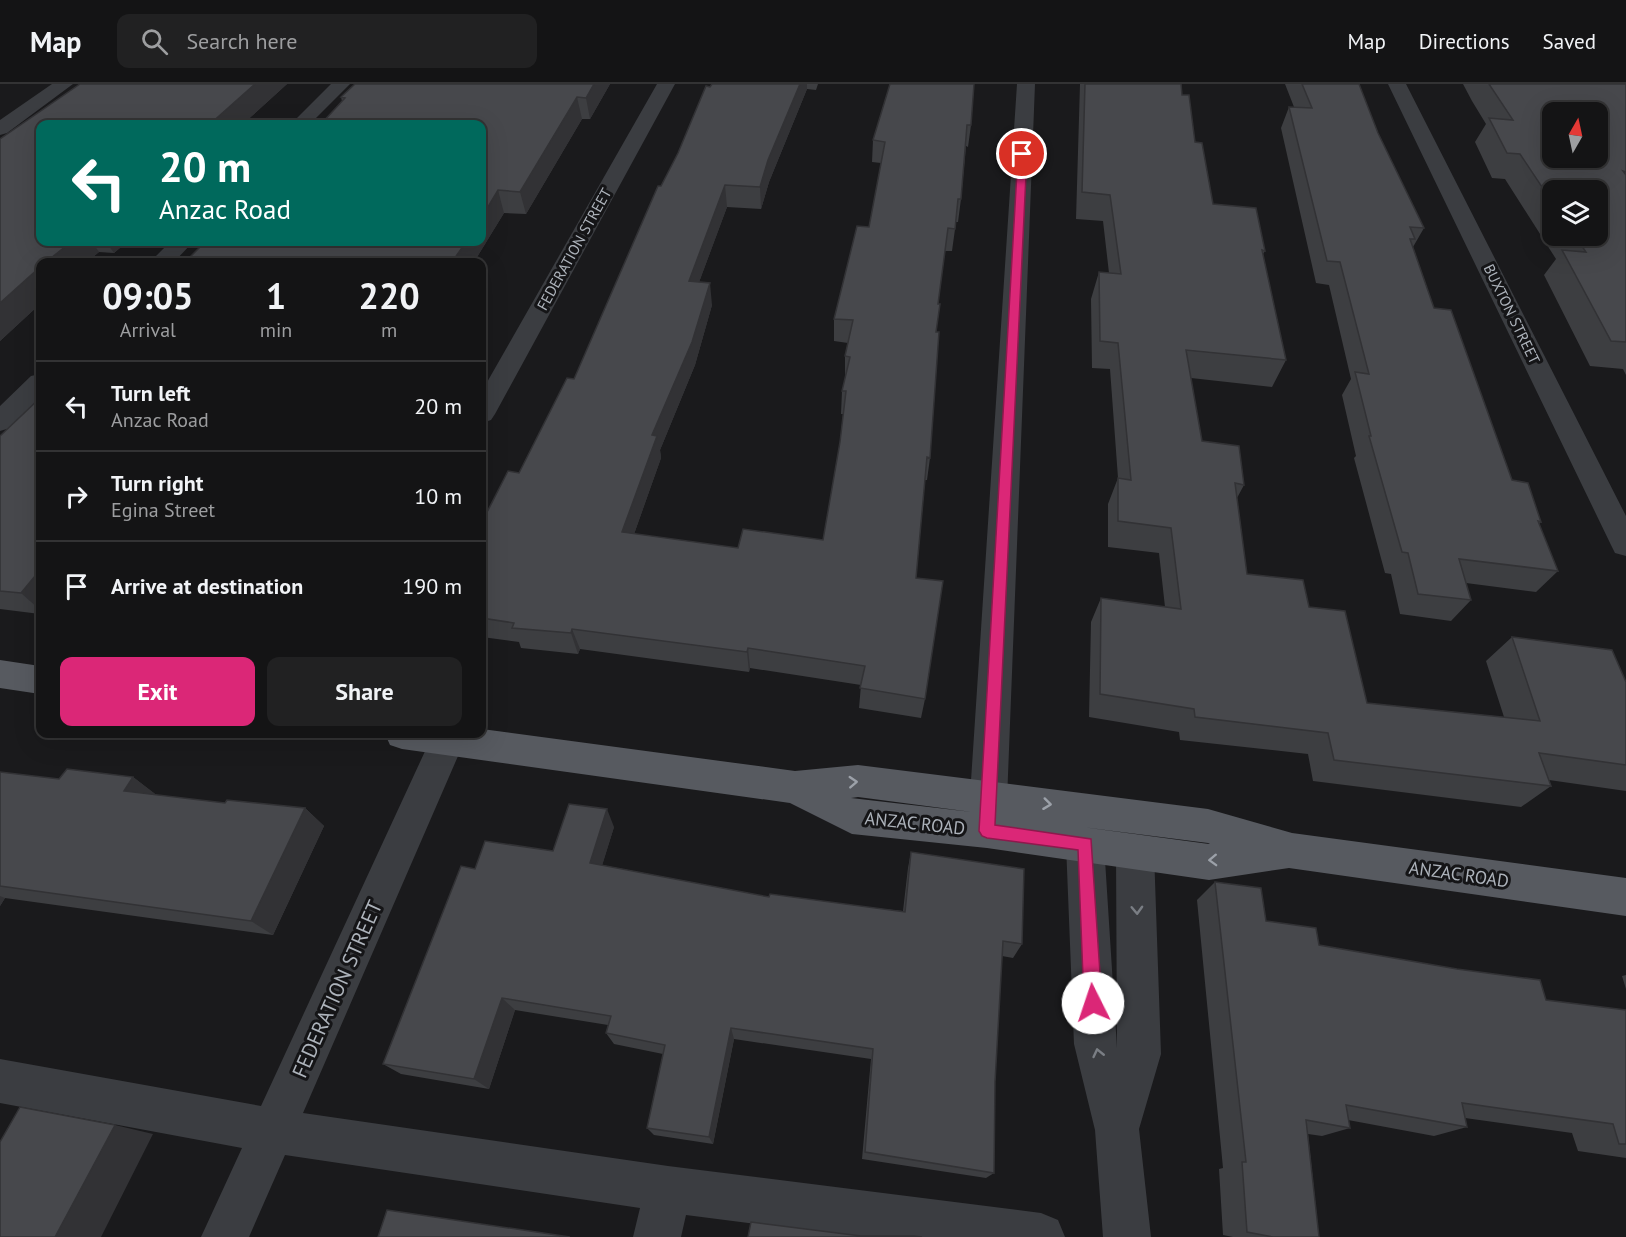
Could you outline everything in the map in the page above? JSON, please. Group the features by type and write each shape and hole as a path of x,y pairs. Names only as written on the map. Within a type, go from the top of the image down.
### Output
{"main road":[{"path":"0,674 36,679"},
{"name":"ANZAC ROAD","path":"432,738 795,787 852,817 988,814 1208,826 1292,851 1626,897"},
{"name":"ANZAC ROAD","path":"988,814 1085,844 1209,862 1292,851"}],"street":[{"path":"0,129 64,84"},
{"path":"304,120 341,84"},
{"name":"FEDERATION STREET","path":"486,407 666,84"},
{"path":"988,814 1026,84"},
{"name":"BUXTON STREET","path":"1397,84 1626,545"},
{"path":"165,258 178,246"},
{"path":"0,422 36,386"},
{"name":"FEDERATION STREET","path":"225,1237 447,740"},
{"path":"1085,844 1095,1044 1117,1130 1126,1237"},
{"path":"1117,1130 1139,1054 1135,852"},
{"path":"0,1081 274,1131 668,1189 1041,1237"},
{"path":"657,1237 668,1189"}],"building":[{"path":"80,84 255,84 214,120 36,120 36,246 66,246 51,258 36,258 36,271 0,303 0,139"},
{"path":"355,84 594,84 586,98 577,97 520,192 498,190 486,210 486,120 325,120 345,98 341,97"},
{"path":"712,84 800,84 768,160 760,187 725,185 689,281 710,283 692,342 652,435 657,436 622,532 738,548 743,529 823,540 840,442 846,391 842,391 850,357 845,356 853,320 834,319 857,226 869,227 885,142 873,140 890,84 974,84 971,125 967,125 961,199 958,199 955,229 948,228 938,304 940,304 936,332 939,332 930,458 927,457 916,578 943,581 925,699 860,688 865,666 748,648 747,652 572,629 571,633 512,628 514,623 486,619 486,514 508,471 519,473 567,378 574,379 658,186 661,186 678,153 706,86 710,87"},
{"path":"1085,84 1181,84 1182,95 1189,95 1195,142 1202,143 1213,204 1256,208 1265,251 1262,250 1286,360 1186,350 1202,441 1239,446 1244,485 1235,483 1247,574 1303,580 1309,607 1345,611 1367,703 1540,721 1512,637 1612,650 1626,682 1626,765 1539,753 1551,786 1334,760 1328,733 1195,717 1194,709 1100,694 1101,598 1181,609 1171,528 1118,521 1118,478 1131,480 1118,343 1100,341 1099,272 1121,274 1110,195 1082,192"},
{"path":"1302,84 1359,84 1378,133 1424,228 1410,227 1415,239 1410,239 1434,308 1451,310 1512,480 1528,483 1541,522 1538,521 1558,571 1459,559 1471,600 1418,594 1408,553 1402,552 1369,436 1371,436 1355,372 1369,374 1340,262 1327,261 1289,107 1312,108"},
{"path":"1489,84 1626,84 1626,172 1623,171 1626,175 1626,342 1611,341 1562,250 1586,252 1582,246 1608,246 1608,180 1542,180 1542,187 1520,154 1507,153 1489,118 1513,120"},
{"path":"201,246 463,246 455,258 189,258"},
{"path":"36,402 36,575 21,593 0,591 0,436"},
{"path":"67,769 133,777 124,791 225,803 227,800 305,808 251,921 0,886 0,772 59,779"},
{"path":"569,804 607,809 590,863 769,897 770,894 905,912 911,852 1024,869 1022,944 1003,941 995,1082 994,1173 865,1152 873,1049 731,1028 709,1137 647,1128 665,1045 606,1033 611,1016 502,998 474,1079 383,1064 461,866 475,869 485,841 553,851"},
{"path":"1215,882 1261,888 1266,921 1316,928 1319,945 1457,969 1540,980 1546,1000 1626,1010 1626,1144 1619,1144 1613,1124 1462,1103 1467,1127 1346,1105 1350,1128 1306,1120 1319,1237 1273,1237 1247,1232 1242,1162 1246,1162"},
{"path":"20,1107 115,1125 55,1237 0,1237 0,1142"},
{"path":"387,1210 570,1237 378,1237"},
{"path":"751,1222 861,1236 922,1237 748,1237"}],"route":[{"path":"1022,154 987,831 1085,844 1093,1003"}]}
